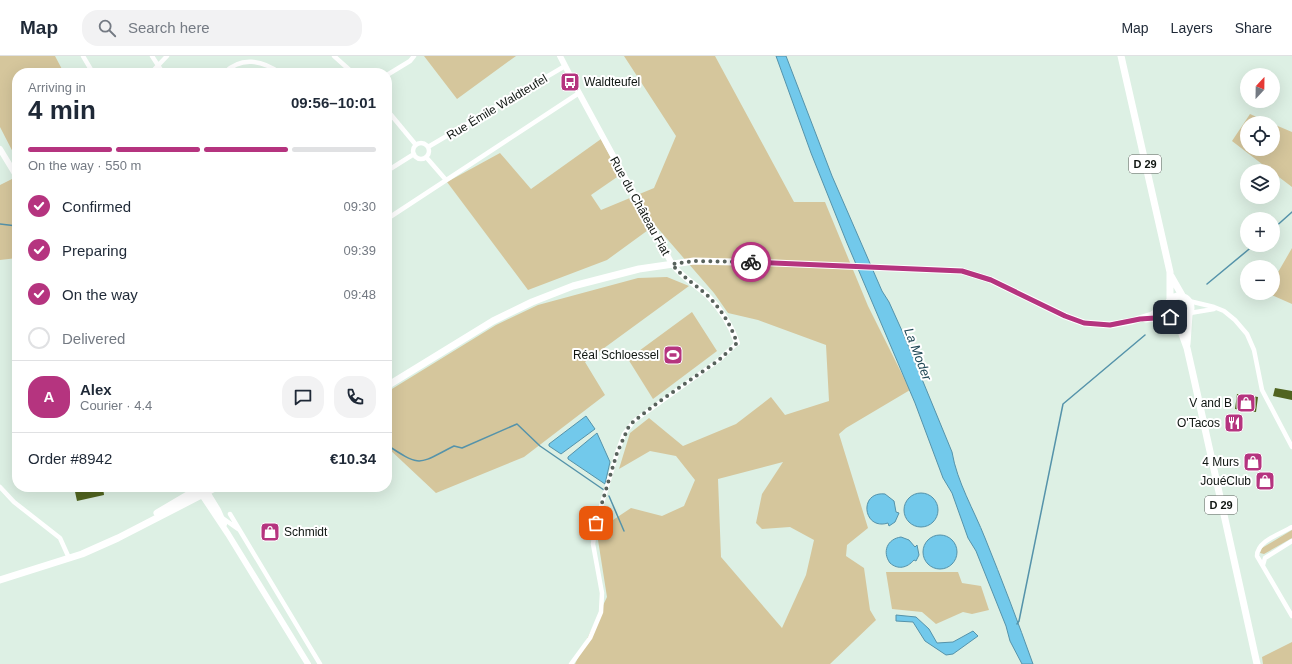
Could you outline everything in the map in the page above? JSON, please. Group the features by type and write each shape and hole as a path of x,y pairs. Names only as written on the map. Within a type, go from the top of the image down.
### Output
{"main road":[{"name":"D 29","path":"1121,56 1170,272 1177,289 1186,299"},
{"path":"392,383 479,330 532,302 596,279 639,269 712,258 729,259 739,262 951,270 972,273 991,280 1065,316 1084,323 1110,325 1140,319 1152,315 1176,296 1186,299 1189,314 1183,320 1140,319"},
{"name":"D 29","path":"1168,303 1170,272"},
{"path":"1168,303 1168,314 1173,319"},
{"name":"D 29","path":"1187,348 1189,314"},
{"name":"D 29","path":"1173,319 1187,348 1257,664"},
{"path":"0,580 82,554 136,529 196,492"}],"street":[{"path":"82,56 90,68"},
{"path":"152,56 160,68"},
{"path":"155,68 167,56"},
{"path":"334,56 347,68"},
{"path":"392,73 410,61 414,56"},
{"name":"Rue du Château Fiat","path":"560,56 672,264 680,274 707,295 724,314 737,343 719,360 634,421 624,434 596,523 593,544 602,593 602,612 590,638 571,664"},
{"path":"230,68 237,62 247,59 259,60 272,68"},
{"name":"Rue Émile Waldteufel","path":"428,147 565,66"},
{"path":"392,216 579,93"},
{"path":"392,116 416,144"},
{"path":"0,143 10,165"},
{"path":"416,144 424,143 428,147 429,153 426,157"},
{"path":"414,154 416,144"},
{"path":"0,149 12,168"},
{"path":"414,154 420,158 426,157"},
{"path":"392,167 414,154"},
{"path":"426,157 446,180"},
{"path":"1186,299 1224,311 1235,320 1246,334 1254,350 1262,390 1292,447"},
{"path":"1189,314 1218,309"},
{"path":"0,487 14,502 60,538 69,558"},
{"path":"203,492 220,516 228,534"},
{"path":"203,492 309,664"},
{"path":"230,514 320,664"},
{"path":"220,516 239,530"},
{"path":"1292,527 1260,545 1257,551 1257,556 1292,616"},
{"path":"1263,567 1264,558 1292,541"}],"shaded area":[{"path":"0,56 55,56 61,68 12,68 12,150 0,127"},
{"path":"424,56 516,56 457,99"},
{"path":"624,56 715,56 794,202 825,202 868,306 910,390 846,428 839,434 868,528 847,545 846,556 864,568 870,610 876,620 830,664 575,664 607,597 598,540 598,530 631,508 662,516 684,506 695,480 676,456 650,451 619,469 630,433 649,418 683,446 736,424 771,397 785,415 829,401 826,345 758,320 728,313 714,293 655,225 607,260 528,290 447,182 500,153 531,189 601,139 620,175 591,195 601,210 654,188 676,136","holes":["783,462 762,494 756,523 762,529 790,527 814,540 806,575 782,628 721,557 718,479"]},
{"path":"1280,127 1292,132 1292,187 1280,178 1280,164 1262,164 1252,156 1280,156"},
{"path":"1240,129 1240,147 1232,141"},
{"path":"12,179 12,259 0,260 0,185"},
{"path":"1292,248 1292,304 1280,299 1280,269"},
{"path":"667,277 689,286 585,362 605,395 524,457 436,493 392,452 392,389 496,325 538,305 638,278"},
{"name":"Réal Schloessel","path":"692,312 717,351 653,399 628,359"},
{"path":"1292,530 1292,538 1264,554 1260,553 1262,548"},
{"path":"886,572 958,572 962,583 981,586 989,610 972,614 963,612 936,624 922,612 892,609"},
{"path":"1292,642 1292,664 1263,664 1262,657"}],"water":[{"path":"776,56 786,56 832,176 882,291 889,302 903,333 952,452 954,463 962,485 981,527 1033,664 1022,664 1010,641 1006,626 976,551 968,538 952,493 943,478 915,403 847,243 811,153"},
{"path":"586,416 595,429 561,454 549,446 549,444"},
{"path":"597,433 610,462 605,484 568,459 568,457"},
{"path":"921,493 933,498 938,510 933,522 921,527 909,522 904,510 909,498"},
{"path":"885,494 894,501 896,512 899,513 895,522 889,526 888,523 880,524 873,521 869,517 867,510 867,504 871,498 876,495"},
{"path":"940,535 952,540 957,552 952,564 940,569 928,564 923,552 928,540"},
{"path":"901,537 909,540 915,547 917,545 919,555 916,561 914,560 908,565 902,567 896,567 890,563 886,555 886,550 892,540"},
{"path":"896,615 916,617 929,629 937,643 953,642 973,631 978,636 953,654 946,655 925,641 913,622 896,621"}],"building":[{"path":"1275,388 1292,391 1292,400 1273,396"},
{"name":"V and B","path":"1237,394 1258,397 1256,412 1235,409"},
{"path":"75,492 104,492 104,495 77,501"}],"waterway":[{"path":"1280,223 1292,212"},
{"path":"0,224 12,225"},
{"path":"1207,284 1246,252"},
{"path":"1017,624 1019,621 1063,404 1145,335"},
{"path":"392,448 414,460 426,460 454,446 462,448 517,424 540,446 604,490"},
{"path":"609,496 624,531"}],"way so far":[{"path":"596,523 617,453 624,434 629,426 660,401 719,360 737,343 734,333 724,314 707,295 690,283 672,264 694,261 721,263 751,262"}],"place":[{"name":"Waldteufel","path":"570,82"},
{"name":"Réal Schloessel","path":"673,355"},
{"name":"V and B","path":"1246,403"},
{"name":"O'Tacos","path":"1234,423"},
{"name":"4 Murs","path":"1253,462"},
{"name":"JouéClub","path":"1265,481"},
{"name":"Schmidt","path":"270,532"}],"route":[{"path":"751,262 962,271 991,280 1065,316 1084,323 1110,325 1140,319 1170,317"}],"water label":[{"name":"La Moder","path":"918,354"}]}
